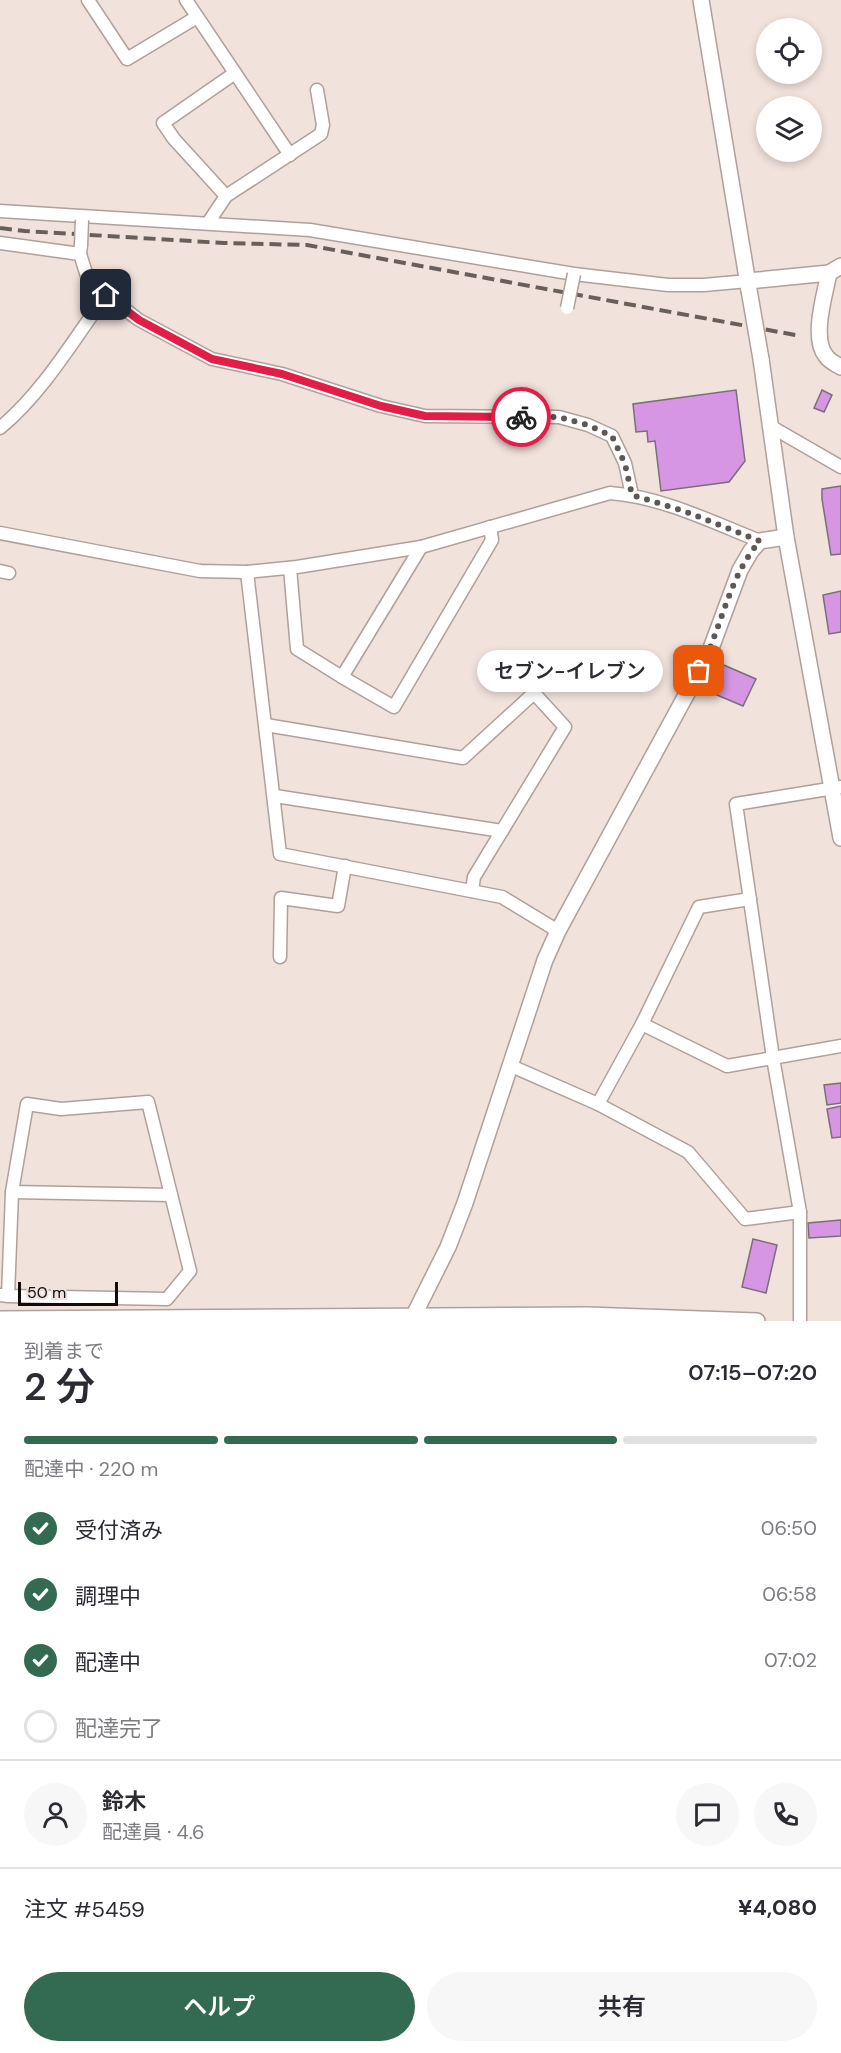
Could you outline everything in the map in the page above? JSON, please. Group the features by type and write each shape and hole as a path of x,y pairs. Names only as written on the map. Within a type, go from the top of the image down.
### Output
{"street":[{"path":"88,0 127,59 197,17"},
{"path":"186,0 290,154"},
{"path":"701,0 761,359 786,537 837,788 841,838"},
{"path":"226,196 174,139 163,123 235,73"},
{"path":"208,223 226,196 321,134 323,125 317,90"},
{"path":"0,211 309,230 574,274 668,285 748,285 835,270 819,334 821,348 826,358 841,367"},
{"path":"82,217 80,250 87,276 106,295 139,320 212,359 282,374 381,406 425,416 559,417 588,425 612,436 625,464 632,495"},
{"path":"0,243 80,250"},
{"path":"567,308 574,274"},
{"path":"0,428 39,389 106,295"},
{"path":"770,426 841,467"},
{"path":"0,533 200,571 247,572 290,568 421,547 610,493 632,495 684,511 760,541 786,537"},
{"path":"290,568 297,649 394,707 492,540 490,527"},
{"path":"413,1318 448,1246 465,1203 545,960 558,931 710,651 740,570 760,541"},
{"path":"342,677 421,547"},
{"path":"247,572 280,854 502,897 558,931"},
{"path":"266,725 463,758 534,693 566,727 474,876 472,891"},
{"path":"800,1321 800,1212 773,1058 736,804 837,788"},
{"path":"275,796 502,831"},
{"path":"280,957 281,898 338,906 345,866"},
{"path":"598,1104 642,1024 699,907 750,899"},
{"path":"642,1024 727,1066 841,1046"},
{"path":"509,1065 598,1104 688,1152 745,1219 800,1212"},
{"path":"148,1101 171,1195 190,1271 167,1299 4,1296 12,1192 27,1104 61,1109 148,1101"},
{"path":"12,1192 171,1195"},
{"path":"63,1320 64,1298"},
{"path":"0,1319 587,1318 757,1321"}],"building":[{"path":"736,390 745,461 729,482 661,491 655,441 648,442 647,431 636,432 633,404"},
{"path":"822,390 832,395 824,412 814,408"},
{"path":"841,486 841,554 831,555 822,489"},
{"path":"841,591 841,632 829,634 823,595"},
{"path":"719,663 756,679 743,706 710,692 714,683 708,681 714,666"},
{"path":"841,1083 841,1103 827,1105 824,1085"},
{"path":"841,1106 841,1137 832,1138 827,1109"},
{"path":"841,1220 841,1236 809,1238 808,1223"},
{"path":"753,1239 777,1245 766,1293 742,1287"}],"railway":[{"path":"0,228 224,243 307,245 801,336"}],"way so far":[{"path":"521,417 559,417 588,425 612,436 625,464 632,495 684,511 760,541 740,570 710,651 699,671"}],"place":[{"name":"セブン-イレブン","path":"699,671"}],"route":[{"path":"106,295 139,320 212,359 282,374 381,406 425,416 521,417"}]}
